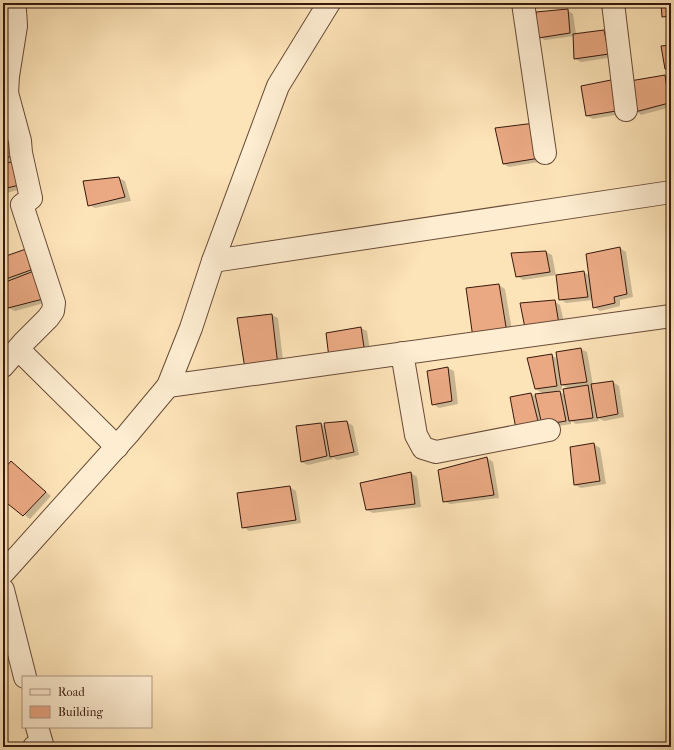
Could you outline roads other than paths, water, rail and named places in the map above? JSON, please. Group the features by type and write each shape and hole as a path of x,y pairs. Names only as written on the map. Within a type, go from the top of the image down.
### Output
{"street":[{"path":"3,366 15,347 54,311 54,303 22,205 31,198 21,153 20,141 7,93 8,76 16,26 12,3"},
{"path":"3,573 123,440 163,392 191,328 213,261 278,86 329,3"},
{"path":"524,3 545,153"},
{"path":"613,3 626,110"},
{"path":"213,261 671,192"},
{"path":"163,392 402,353 671,316"},
{"path":"15,347 123,440"},
{"path":"402,353 416,435 424,448 436,452 549,430"},
{"path":"3,590 25,676"}]}
